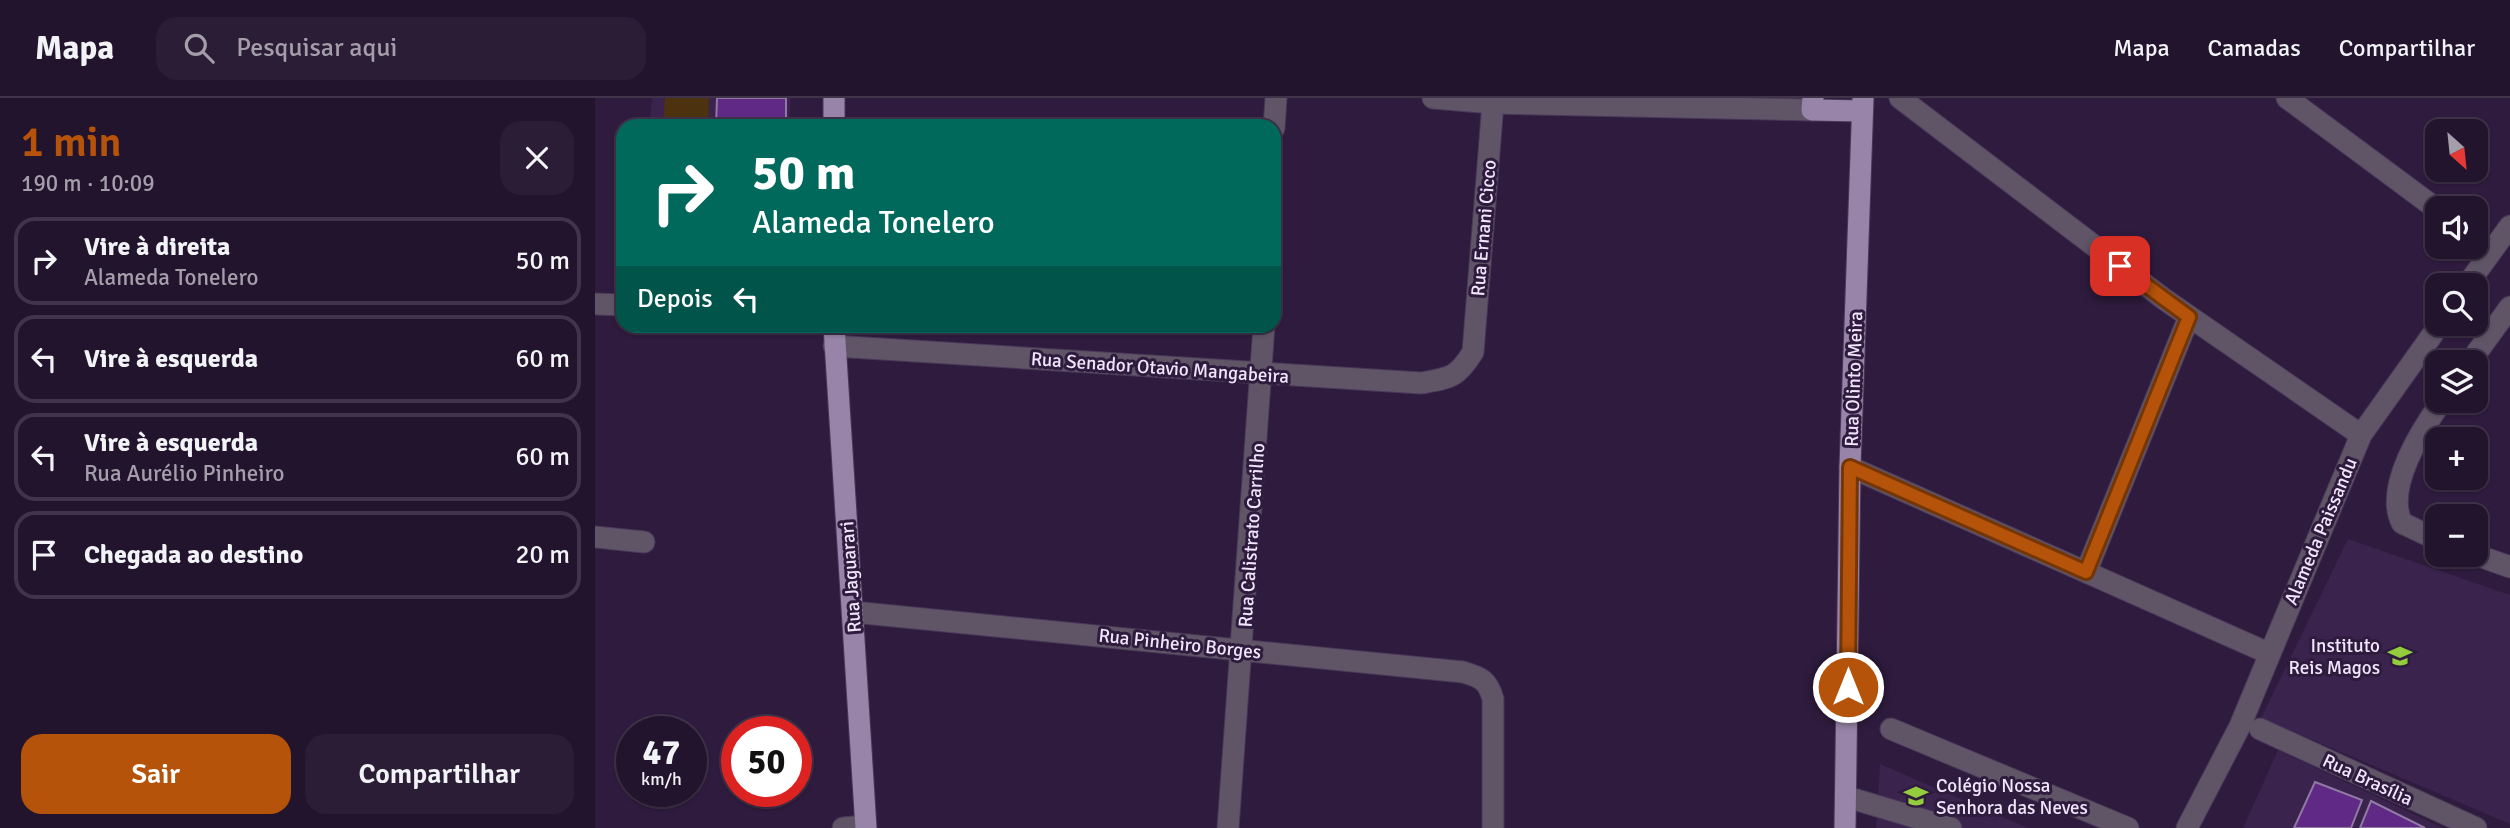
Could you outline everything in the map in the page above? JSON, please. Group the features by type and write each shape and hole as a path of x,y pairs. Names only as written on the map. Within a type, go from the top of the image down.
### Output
{"main road":[{"path":"834,98 834,119"},
{"path":"1812,104 1863,105"},
{"name":"Rua Olinto Meira","path":"1845,828 1850,467 1863,105"},
{"name":"Rua Jaguarari","path":"834,336 866,827"}],"street":[{"path":"1275,119 1276,98"},
{"path":"1433,98 1493,103 1812,104"},
{"path":"1900,98 2189,317 2361,435"},
{"path":"2287,98 2425,200"},
{"name":"Rua Ernani Cicco","path":"1473,352 1493,103"},
{"path":"2488,241 2510,226"},
{"path":"595,304 616,305"},
{"path":"2479,350 2510,307"},
{"path":"2086,572 2189,317"},
{"name":"Rua Calistrato Carrilho","path":"1228,828 1243,649 1264,333"},
{"name":"Rua Senador Otavio Mangabeira","path":"834,336 1261,374 1421,383 1452,377 1462,370 1473,352"},
{"name":"Alameda Paissandu","path":"2187,828 2240,726 2268,653 2361,435 2431,336"},
{"path":"2425,536 2402,523 2396,499 2409,455 2435,413"},
{"path":"1850,467 2268,653"},
{"path":"595,537 644,542"},
{"path":"2488,559 2510,567"},
{"name":"Rua Pinheiro Borges","path":"853,612 1243,649 1463,673 1481,678 1489,685 1493,699 1493,828"},
{"path":"1891,729 2128,828"},
{"name":"Rua Brasília","path":"2260,729 2476,828"},
{"path":"1847,797 1951,828"},
{"path":"843,828 866,827"}],"shaded area":[{"path":"652,98 791,98 790,119 650,119"},
{"path":"665,98 709,98 708,119 664,119"},
{"name":"Instituto Reis Magos","path":"2348,539 2510,595 2510,824 2261,718"},
{"path":"2278,750 2443,828 2243,828"},
{"name":"Colégio Nossa Senhora das Neves","path":"1880,764 2028,828 1876,828"}],"building":[{"path":"717,98 786,98 786,119 716,119"},
{"path":"2315,782 2362,800 2351,828 2294,828"},
{"path":"2371,801 2425,828 2360,828"}],"place":[{"name":"Instituto Reis Magos","path":"2400,656"},
{"name":"Colégio Nossa Senhora das Neves","path":"1916,796"}],"route":[{"path":"1848,687 1850,467 2086,572 2189,317 2120,266"}]}
